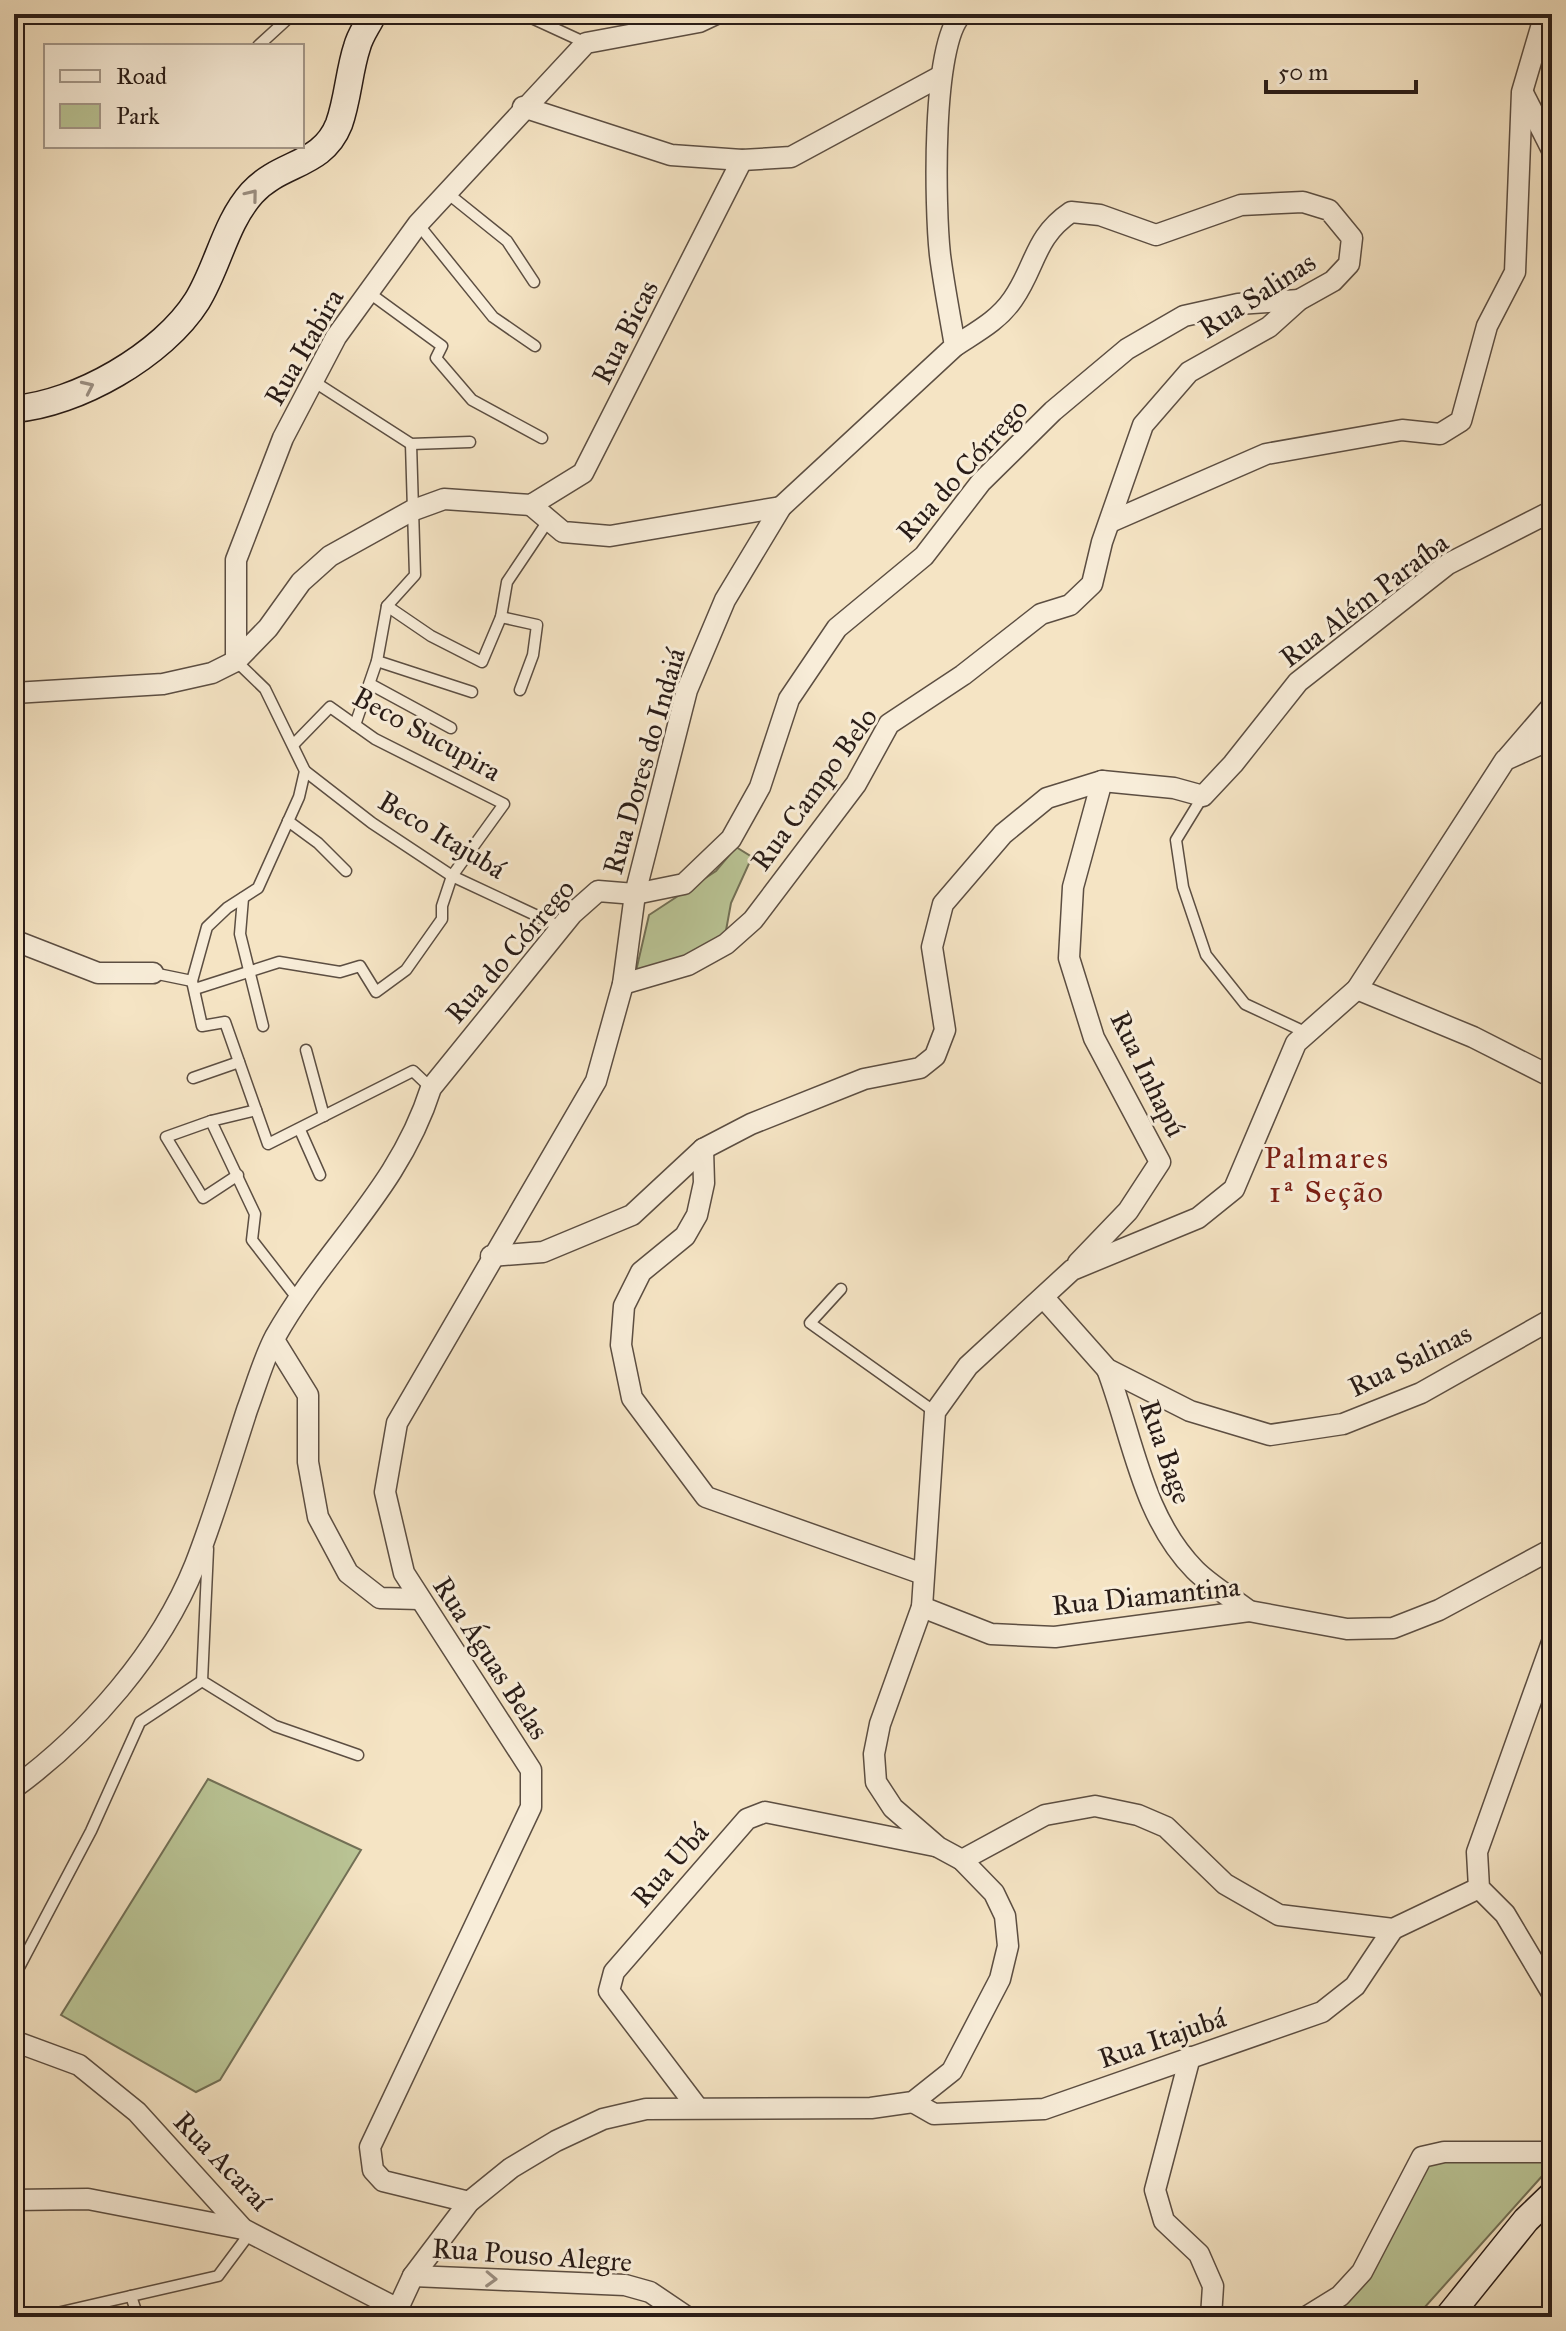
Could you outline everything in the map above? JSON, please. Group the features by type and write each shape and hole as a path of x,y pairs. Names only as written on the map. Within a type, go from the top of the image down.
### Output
{"street":[{"path":"14,409 53,404 112,376 160,342 196,302 250,195 270,175 319,154 339,125 357,45 373,14"},
{"path":"586,43 699,22 716,14"},
{"path":"955,346 940,252 939,77 953,22 962,14"},
{"path":"1110,522 1266,454 1402,430 1440,434 1461,421 1487,326 1515,272 1522,92 1545,14"},
{"name":"Rua Itabira","path":"236,661 236,560 283,438 336,337 418,224 523,107 586,43"},
{"path":"523,107 671,155 742,160 791,157 939,77"},
{"path":"1522,92 1552,150"},
{"name":"Rua Bicas","path":"531,505 583,473 742,160"},
{"name":"Rua Salinas","path":"955,346 998,318 1015,296 1043,237 1071,212 1100,215 1156,235 1241,205 1303,202 1329,210 1352,238 1349,264 1333,281 1299,300 1269,327 1189,372 1143,425 1110,522"},
{"name":"Rua do Córrego","path":"14,1788 94,1718 153,1643 194,1567 274,1340 297,1298 372,1205 421,1122 431,1088 561,927 598,891 635,894 684,884 731,839 760,787 789,699 812,661 837,628 924,556 981,482 1053,411 1127,349 1184,316 1238,304 1299,300"},
{"name":"Rua Dores do Indaiá","path":"491,1256 596,1081 623,984 635,894 687,690 725,600 781,507 955,346"},
{"path":"14,693 163,684 212,673 236,661 268,628 301,582 330,556 411,511 444,499 531,505 563,532 610,536 781,507"},
{"name":"Rua Além Paraíba","path":"1203,796 1298,682 1448,564 1552,511"},
{"name":"Rua Campo Belo","path":"623,984 688,965 726,944 753,920 856,784 889,724 963,675 1041,614 1070,605 1092,584 1110,522"},
{"path":"396,2313 413,2276 469,2202 511,2168 556,2141 603,2119 646,2109 871,2108 913,2102 952,2071 1000,1979 1008,1946 1005,1916 994,1893 962,1860 938,1847 893,1808 876,1782 875,1768 880,1724 922,1607 935,1412 968,1366 1072,1270 1198,1218 1234,1189 1296,1043 1357,989 1505,760 1552,706"},
{"path":"1505,760 1552,739"},
{"path":"491,1256 543,1252 632,1215 703,1149 751,1124 864,1079 920,1068 935,1056 945,1030 932,947 943,904 1003,834 1047,798 1102,781 1174,788 1203,796"},
{"name":"Rua Inhapú","path":"1072,1270 1128,1211 1160,1162 1094,1038 1069,958 1073,887 1102,781"},
{"path":"14,946 21,943 98,973 153,973"},
{"path":"1357,989 1473,1037 1552,1077"},
{"path":"703,1149 704,1183 697,1215 685,1236 641,1272 624,1306 621,1345 632,1398 706,1497 923,1574"},
{"name":"Rua Águas Belas","path":"469,2202 383,2181 373,2170 370,2147 531,1807 531,1770 404,1573 385,1492 397,1423 491,1256"},
{"name":"Rua Salinas","path":"1044,1298 1107,1369 1190,1411 1270,1435 1343,1424 1421,1393 1552,1319"},
{"path":"274,1340 308,1395 308,1462 318,1517 348,1573 380,1598 420,1599"},
{"name":"Rua Bage","path":"1107,1369 1129,1427 1147,1500 1166,1535 1197,1573 1249,1611"},
{"path":"1551,1550 1552,1573"},
{"name":"Rua Diamantina","path":"922,1607 991,1634 1055,1637 1249,1611 1347,1629 1393,1628 1439,1610 1551,1550"},
{"path":"1552,1642 1477,1852 1479,1888 1505,1914 1552,1993"},
{"path":"962,1860 1045,1815 1095,1806 1138,1815 1166,1827 1225,1884 1279,1915 1393,1929 1479,1888"},
{"name":"Rua Ubá","path":"697,2107 609,1991 614,1972 747,1819 765,1812 938,1847"},
{"name":"Rua Itajubá","path":"913,2102 934,2114 1044,2109 1322,2012 1355,1986 1393,1929"},
{"name":"Rua Acaraí","path":"14,2041 79,2065 114,2093 137,2112 246,2231 396,2313"},
{"path":"1190,2057 1155,2190 1164,2221 1199,2254 1213,2286 1211,2317"},
{"path":"1306,2317 1340,2296 1362,2272 1422,2157 1444,2152 1552,2152"},
{"path":"1448,2317 1526,2220 1552,2195"},
{"path":"14,2200 88,2199 246,2231"},
{"name":"Rua Pouso Alegre","path":"413,2276 625,2285 650,2292 687,2317"}],"lane":[{"path":"260,44 293,14"},
{"path":"523,14 586,43"},
{"path":"446,192 507,241 534,282"},
{"path":"418,224 493,317 535,346"},
{"path":"368,292 442,346 436,358 472,400 542,438"},
{"path":"313,381 411,444 470,442"},
{"path":"355,725 377,661 387,606 415,575 411,444"},
{"path":"387,606 431,636 482,662 501,617 507,582 548,521"},
{"path":"501,617 537,625 533,655 520,690"},
{"path":"236,661 265,689 305,771 299,797 258,888 207,927 193,985 202,1026 225,1022 268,1144 413,1071 431,1088"},
{"name":"Beco Sucupira","path":"377,661 472,692"},
{"name":"Beco Sucupira","path":"370,684 451,728"},
{"name":"Beco Sucupira","path":"294,744 330,707 375,739 504,804 452,876"},
{"name":"Beco Itajubá","path":"305,771 372,823 452,876 561,927"},
{"path":"1203,796 1176,840 1183,887 1206,955 1245,1004 1307,1033"},
{"path":"288,821 318,843 346,871"},
{"path":"153,973 193,985 279,962 340,972 360,966 376,992 406,970 442,919 442,906 452,876"},
{"path":"243,898 240,934 247,972 263,1026"},
{"path":"306,1050 324,1116"},
{"path":"193,1078 239,1062"},
{"path":"238,1175 203,1198 166,1137 256,1110"},
{"path":"211,1121 255,1214 252,1240 297,1298"},
{"path":"300,1130 320,1175"},
{"path":"841,1289 810,1323 935,1412"},
{"path":"202,1681 209,1523"},
{"path":"202,1681 275,1726 358,1755"},
{"path":"14,1977 91,1831 140,1722 202,1681"},
{"path":"57,2313 218,2276 246,2231"},
{"path":"131,2296 138,2317"}],"green space":[{"path":"736,847 752,857 731,903 725,936 688,955 636,971 649,915 716,871"},
{"path":"208,1779 361,1850 220,2080 196,2092 61,2015"},
{"path":"1552,2154 1552,2165 1416,2317 1320,2317 1338,2306 1424,2159"}],"district":[{"name":"Palmares 1ª Seção","path":"1327,1175"}]}
